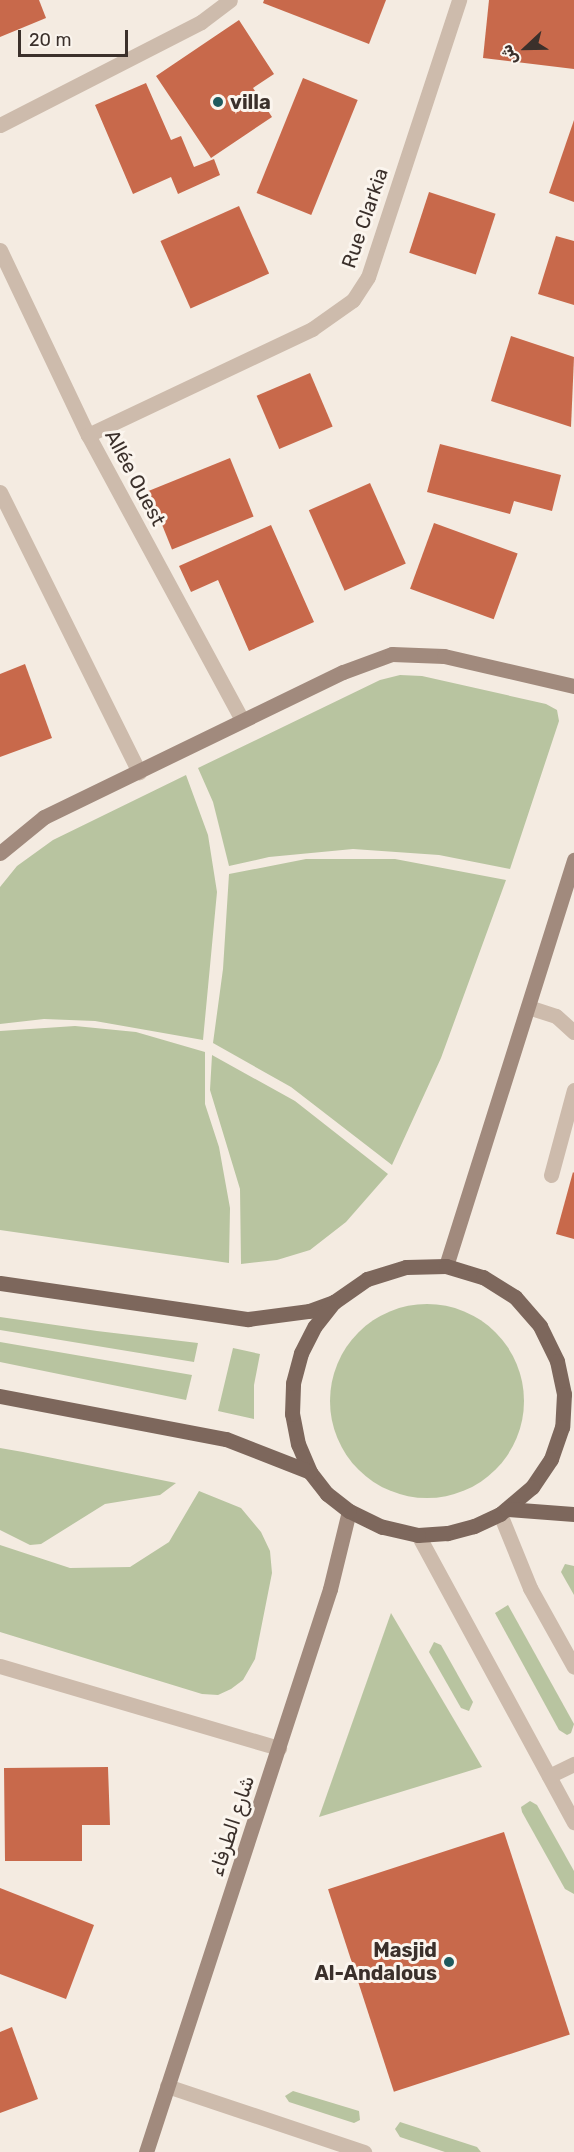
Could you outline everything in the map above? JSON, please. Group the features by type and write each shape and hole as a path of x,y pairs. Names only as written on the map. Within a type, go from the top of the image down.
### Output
{"main road":[{"path":"0,1396 226,1439 310,1472 349,1511 382,1527 418,1534 447,1533 503,1511 532,1487 551,1459 562,1416 564,1394 557,1361 540,1326 515,1297 483,1277 446,1266 396,1270 367,1279 334,1302 315,1326 301,1353 293,1383 296,1434 310,1472"},
{"path":"0,1283 248,1319 289,1316 334,1302"},
{"path":"557,1361 574,1367"},
{"path":"503,1511 574,1514"}],"street":[{"path":"0,125 201,22 230,0"},
{"name":"Rue Clarkia","path":"88,435 312,329 353,300 368,278 459,0"},
{"name":"Allée Ouest","path":"0,250 88,435 242,720"},
{"path":"0,492 139,772"},
{"path":"0,853 44,817 343,672 392,654 444,656 574,686"},
{"path":"446,1266 528,1007 568,903 574,860"},
{"path":"528,1007 556,1016 574,1032"},
{"path":"550,1175 574,1090"},
{"name":"شارع الطرفاء","path":"146,2152 330,1589 349,1511"},
{"path":"503,1511 530,1588 574,1667"},
{"path":"418,1534 574,1822"},
{"path":"0,1666 279,1748"},
{"path":"549,1776 574,1764"},
{"path":"167,2086 364,2152"}],"green space":[{"path":"400,675 422,676 546,704 557,710 559,721 510,869 439,855 353,849 269,857 229,866 213,802 198,768 380,680"},
{"path":"186,775 208,835 217,892 203,1040 95,1021 44,1019 0,1024 0,887 17,866 53,840"},
{"path":"306,859 395,859 506,880 441,1058 392,1165 291,1087 213,1043 223,969 229,874"},
{"path":"75,1026 136,1032 205,1052 205,1104 219,1147 230,1208 229,1263 0,1230 0,1031"},
{"path":"212,1055 295,1101 388,1174 346,1222 310,1250 277,1260 241,1264 240,1189 210,1090"},
{"path":"437,1304 473,1315 496,1332 508,1347 517,1364 523,1382 523,1420 517,1438 508,1455 496,1470 481,1482 464,1491 446,1497 417,1498 381,1487 352,1463 341,1447 331,1420 330,1391 341,1355 365,1326 381,1315 408,1305"},
{"path":"0,1317 198,1343 194,1362 0,1330"},
{"path":"0,1342 192,1375 186,1400 0,1362"},
{"path":"233,1348 260,1354 254,1385 254,1419 218,1411"},
{"path":"0,1448 176,1483 160,1495 105,1504 41,1544 30,1545 0,1530"},
{"path":"199,1491 241,1508 261,1532 270,1551 272,1573 255,1659 243,1680 231,1689 218,1695 202,1694 0,1632 0,1545 70,1568 130,1567 169,1542"},
{"path":"565,1564 574,1566 574,1595 561,1572"},
{"path":"508,1605 574,1724 571,1733 567,1735 559,1730 495,1613"},
{"path":"391,1613 482,1767 319,1817"},
{"path":"434,1642 441,1645 473,1702 469,1711 461,1708 429,1652"},
{"path":"530,1801 537,1805 574,1871 574,1894 565,1889 522,1812 521,1807"},
{"path":"293,2091 359,2111 360,2120 354,2123 289,2102 285,2096"},
{"path":"400,2122 477,2147 481,2152 445,2152 400,2137 395,2129"}],"building":[{"path":"0,0 39,0 46,18 0,37"},
{"path":"264,0 386,0 369,44 263,3"},
{"path":"489,0 574,0 574,69 483,58"},
{"name":"villa","path":"239,20 274,74 253,88 272,117 211,158 156,76"},
{"name":"villa","path":"303,78 358,100 311,215 257,193"},
{"name":"villa","path":"146,83 171,140 181,136 194,167 214,159 220,175 178,194 171,177 133,194 95,105"},
{"path":"574,120 574,202 549,193"},
{"path":"429,192 496,214 476,274 409,253"},
{"path":"239,206 269,274 191,309 160,241"},
{"path":"556,236 574,241 574,305 538,294"},
{"path":"511,336 574,357 571,427 491,401"},
{"path":"310,373 333,426 279,449 257,396"},
{"path":"440,444 561,475 552,511 514,501 510,514 427,492"},
{"path":"230,458 254,516 172,549 148,491"},
{"path":"370,483 406,563 345,591 309,510"},
{"path":"434,523 518,553 494,619 410,589"},
{"path":"271,525 314,622 249,651 218,580 191,592 179,566"},
{"path":"25,664 52,738 0,757 0,674"},
{"path":"574,1173 574,1239 556,1234"},
{"path":"108,1767 110,1825 82,1825 82,1861 5,1861 4,1768"},
{"name":"Masjid Al-Andalous","path":"504,1832 570,2035 394,2092 328,1889"},
{"path":"0,1888 94,1925 66,1999 0,1974"},
{"path":"12,2027 38,2099 0,2113 0,2032"}],"place":[{"name":"villa","path":"218,102"},
{"name":"Masjid Al-Andalous","path":"449,1962"}]}
